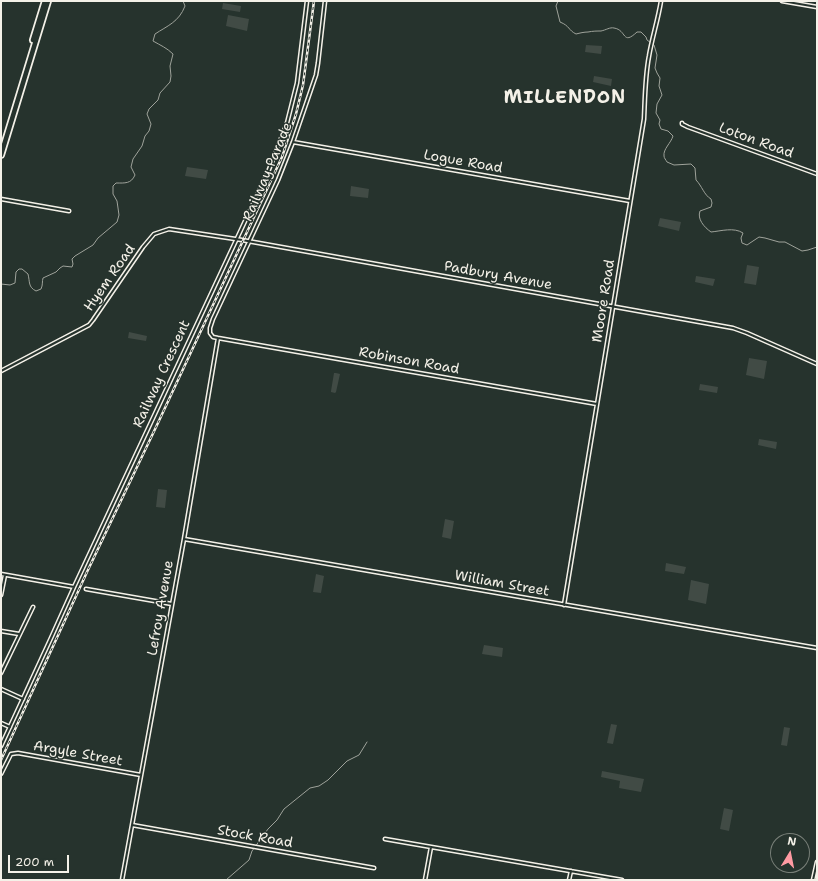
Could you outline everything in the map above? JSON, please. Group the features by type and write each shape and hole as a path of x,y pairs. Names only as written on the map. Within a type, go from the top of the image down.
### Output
{"highway":[{"path":"1,148 45,1"},
{"path":"1,155 48,1"}],"street":[{"name":"Railway Crescent","path":"1,746 268,172 287,123 297,83 307,1"},
{"name":"Railway Parade","path":"218,338 213,337 210,333 213,319 278,180 316,75 325,1"},
{"name":"Moore Road","path":"564,605 644,119 646,76 661,1"},
{"path":"782,1 817,7"},
{"name":"Loton Road","path":"688,127 817,174"},
{"name":"Logue Road","path":"293,142 630,201"},
{"path":"1,199 69,211"},
{"name":"Padbury Avenue","path":"169,229 236,239 733,328 817,364"},
{"name":"Hyem Road","path":"1,371 89,325 154,234 169,229"},
{"name":"Robinson Road","path":"218,338 597,404"},
{"name":"Lefroy Avenue","path":"122,880 184,539 218,338"},
{"name":"William Street","path":"184,539 817,648"},
{"path":"1,574 74,587"},
{"path":"1,596 5,575"},
{"path":"86,589 172,604"},
{"path":"1,673 33,607"},
{"path":"1,631 19,634"},
{"path":"1,688 23,699"},
{"path":"1,723 10,727"},
{"name":"Argyle Street","path":"1,774 11,754 18,753 141,775"},
{"name":"Stock Road","path":"132,825 374,868"},
{"path":"385,839 622,880"},
{"path":"425,880 431,847"},
{"path":"813,880 817,862"},
{"path":"569,880 570,871"}],"shaded area":[{"path":"223,3 241,6 240,12 222,9"},
{"path":"228,15 249,19 247,31 226,26"},
{"path":"586,45 602,46 601,54 585,52"},
{"path":"594,76 612,79 611,86 593,82"},
{"path":"187,167 208,170 206,179 185,176"},
{"path":"351,186 369,189 368,198 350,196"},
{"path":"660,218 681,222 679,231 658,226"},
{"path":"747,265 759,267 756,285 744,283"},
{"path":"696,276 715,279 713,286 695,282"},
{"path":"129,332 147,336 146,341 128,338"},
{"path":"749,358 767,361 764,379 746,375"},
{"path":"334,373 340,374 335,393 331,392"},
{"path":"700,384 718,387 717,393 699,390"},
{"path":"759,439 777,442 776,449 758,445"},
{"path":"158,489 167,490 165,508 156,507"},
{"path":"445,519 454,521 451,539 442,537"},
{"path":"666,563 686,567 684,574 665,571"},
{"path":"316,574 324,576 321,593 313,592"},
{"path":"691,580 709,584 706,604 688,600"},
{"path":"484,645 503,648 502,657 482,654"},
{"path":"611,724 617,725 613,744 607,743"},
{"path":"784,727 790,728 787,746 781,745"},
{"path":"602,771 644,779 641,792 619,788 620,781 601,777"},
{"path":"724,808 733,810 729,831 720,829"}],"waterway":[{"path":"1,284 10,285 15,283 16,272 19,269 22,269 28,274 32,288 36,291 41,289 43,278 56,272 63,266 72,267 72,259 93,245 98,238 117,222 119,215 117,201 113,194 113,186 116,183 132,180 135,175 131,167 133,159 142,146 151,124 147,114 149,109 158,100 160,93 170,82 170,66 173,54 166,48 153,41 155,34 176,20 185,6 183,1"},
{"path":"558,1 556,6 560,22 576,34 614,28 618,29 629,38 637,32 641,32 647,40 654,45 657,55 655,68 660,78 659,86 662,95 657,104 656,113 660,120 659,124 661,129 668,131 673,136 664,153 664,157 667,162 674,165 691,164 695,168 696,180 711,199 712,203 711,207 700,211 699,214 700,220 706,228 711,232 727,230 739,231 743,233 741,238 742,243 747,245 759,237 785,242 802,251 817,247"},
{"path":"226,880 249,860 252,851 284,809 310,788 319,786 328,780 347,761 359,755 367,742"}],"railway":[{"path":"1,760 87,572 282,157 296,114 303,85 314,1"}],"district":[{"name":"MILLENDON","path":"565,98"}]}
